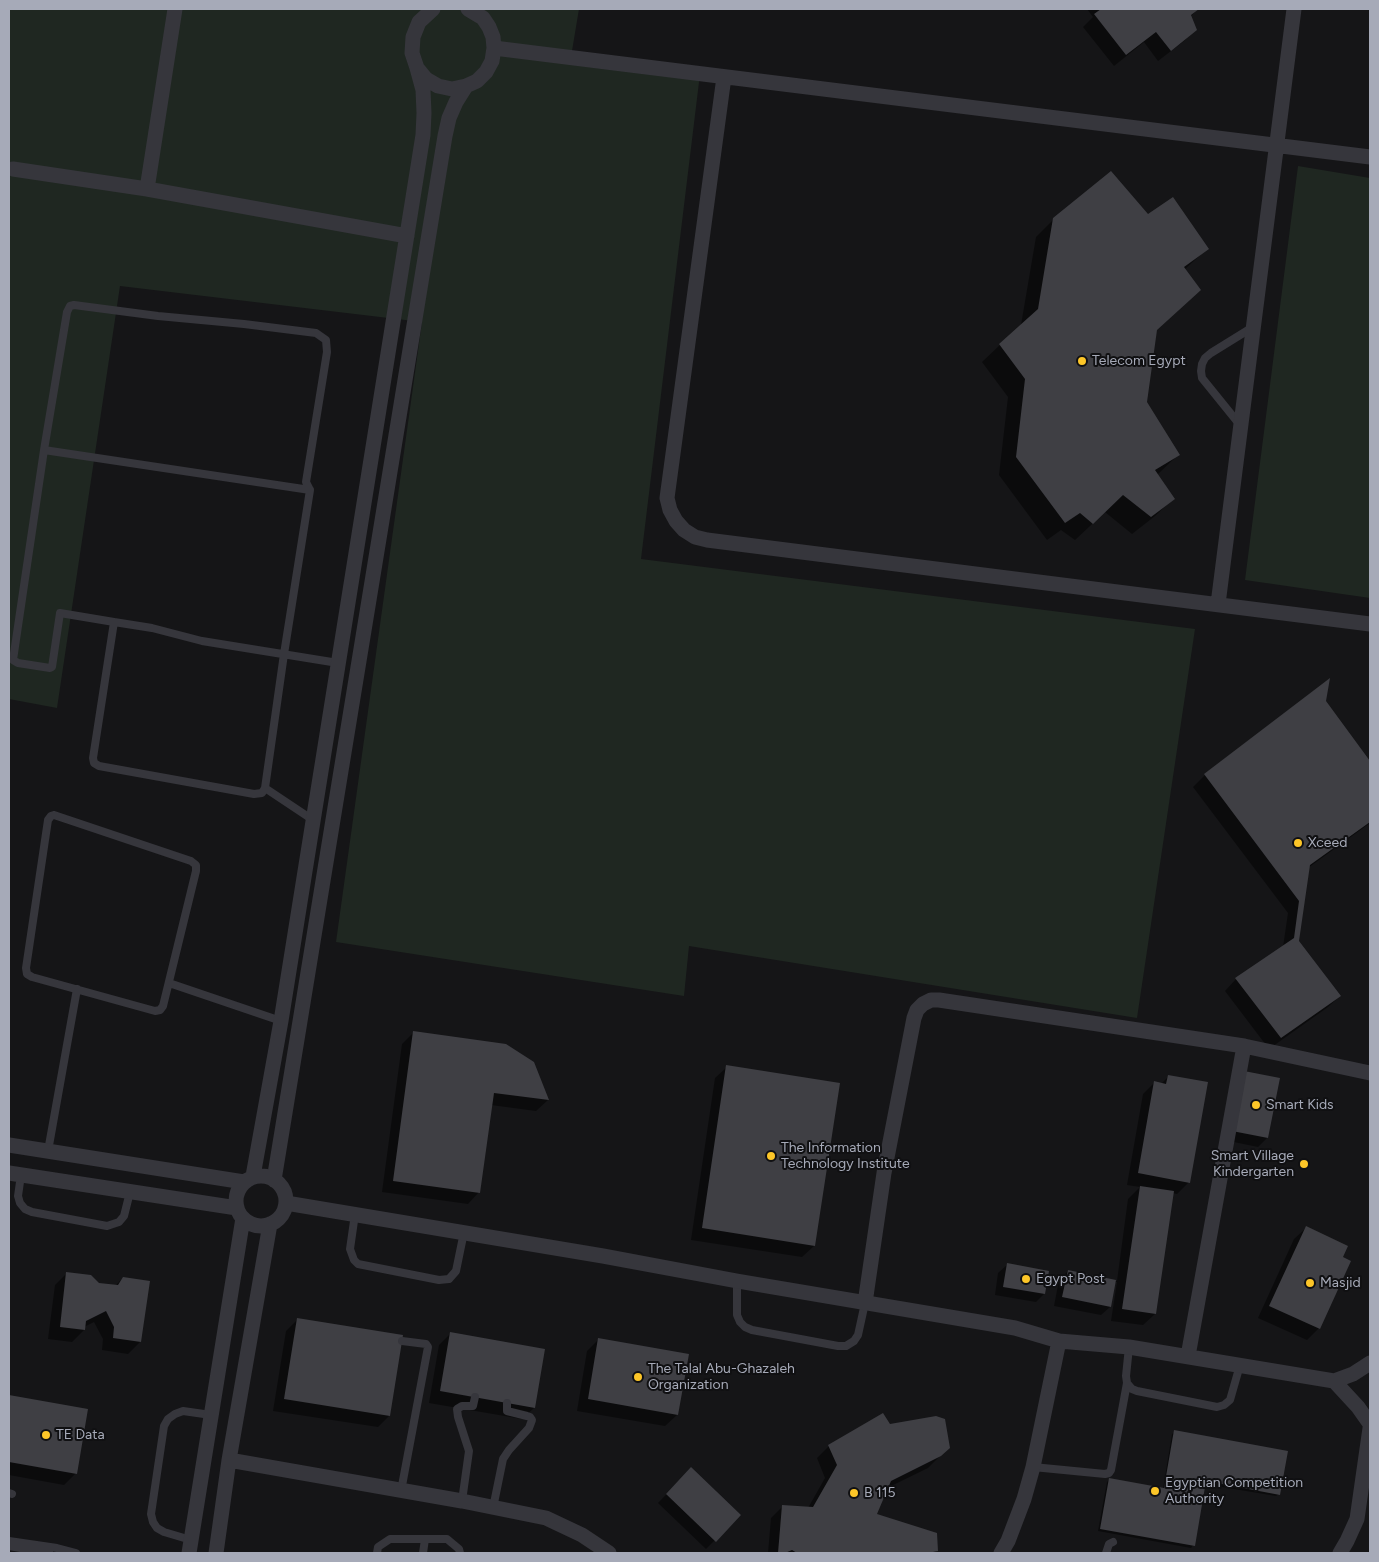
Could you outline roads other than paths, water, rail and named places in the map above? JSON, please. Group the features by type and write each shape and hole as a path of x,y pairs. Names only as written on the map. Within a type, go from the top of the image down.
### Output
{"street":[{"path":"147,189 175,9"},
{"path":"417,68 426,79 438,86 452,89 477,81 486,72 492,61 493,37 481,13 468,9"},
{"path":"1218,604 1294,9"},
{"path":"190,1546 240,1213 236,1194 249,1179 281,1021 424,135 422,90 412,53 412,37 419,22 434,10"},
{"path":"494,48 1370,157"},
{"path":"724,77 667,498 670,510 684,530 695,537 707,540 1370,624"},
{"path":"274,1180 444,136 448,118 466,86"},
{"path":"13,169 147,189 407,236"},
{"path":"865,1303 884,1173 914,1018 917,1010 931,1000 1244,1046 1370,1073"},
{"path":"1188,1356 1244,1046"},
{"path":"9,1145 249,1179 268,1176 283,1190 286,1203 281,1215 270,1224 263,1226 248,1222 240,1213 130,1192 15,1174"},
{"path":"286,1203 1015,1328 1059,1341 1130,1347 1334,1381 1353,1374 1370,1363"},
{"path":"216,1553 229,1460 270,1224"},
{"path":"1001,1553 1008,1541 1024,1499 1033,1467 1059,1341"},
{"path":"1334,1381 1358,1407 1370,1426 1357,1519 1340,1553"},
{"path":"229,1460 462,1501 546,1518 582,1535 609,1553"}],"lane":[{"path":"114,622 93,758 94,763 99,766 254,794 262,793 265,788 284,654 310,490 306,482 327,344 326,340 316,333 70,306 67,312 44,450 14,660 18,663 52,667 60,613 152,628 202,641 284,654 338,663"},
{"path":"1241,427 1202,378 1201,371 1205,358 1254,327"},
{"path":"44,450 310,490"},
{"path":"265,788 313,820"},
{"path":"54,815 191,861 196,865 168,983 163,1006 158,1011 32,977 27,974 49,818 54,815"},
{"path":"168,983 281,1021"},
{"path":"48,1151 77,989"},
{"path":"15,1174 18,1196 24,1209 107,1226 114,1225 124,1216 130,1192"},
{"path":"355,1214 350,1249 354,1260 358,1264 439,1280 449,1278 456,1271 464,1232"},
{"path":"738,1282 737,1315 745,1327 752,1330 838,1346 846,1346 854,1342 858,1335 865,1303"},
{"path":"400,1491 428,1347 426,1344 402,1341"},
{"path":"1033,1467 1105,1474 1112,1470 1127,1384 1126,1376 1130,1347"},
{"path":"1127,1384 1137,1391 1216,1407 1224,1405 1230,1400 1240,1365"},
{"path":"462,1501 470,1451 457,1409 462,1406 473,1406 475,1398"},
{"path":"493,1508 502,1459 529,1428 532,1420 530,1417 507,1411 507,1403"},
{"path":"190,1546 157,1528 153,1522 152,1514 164,1426 168,1419 183,1411 211,1415"},
{"path":"377,1553 378,1547 390,1539 447,1540 459,1549 460,1553"},
{"path":"423,1553 425,1539"},
{"path":"9,1541 57,1548 76,1553"},
{"path":"1106,1553 1109,1544 1112,1542"},
{"path":"9,1546 49,1553"}],"place":[{"name":"Telecom Egypt","path":"1082,361"},
{"name":"Xceed","path":"1298,843"},
{"name":"Smart Kids","path":"1256,1105"},
{"name":"The Information Technology Institute","path":"771,1156"},
{"name":"Smart Village Kindergarten","path":"1304,1164"},
{"name":"Egypt Post","path":"1026,1279"},
{"name":"Masjid","path":"1310,1283"},
{"name":"The Talal Abu-Ghazaleh Organization","path":"638,1377"},
{"name":"TE Data","path":"46,1435"},
{"name":"Egyptian Competition Authority","path":"1155,1491"},
{"name":"B 115","path":"854,1493"}]}
